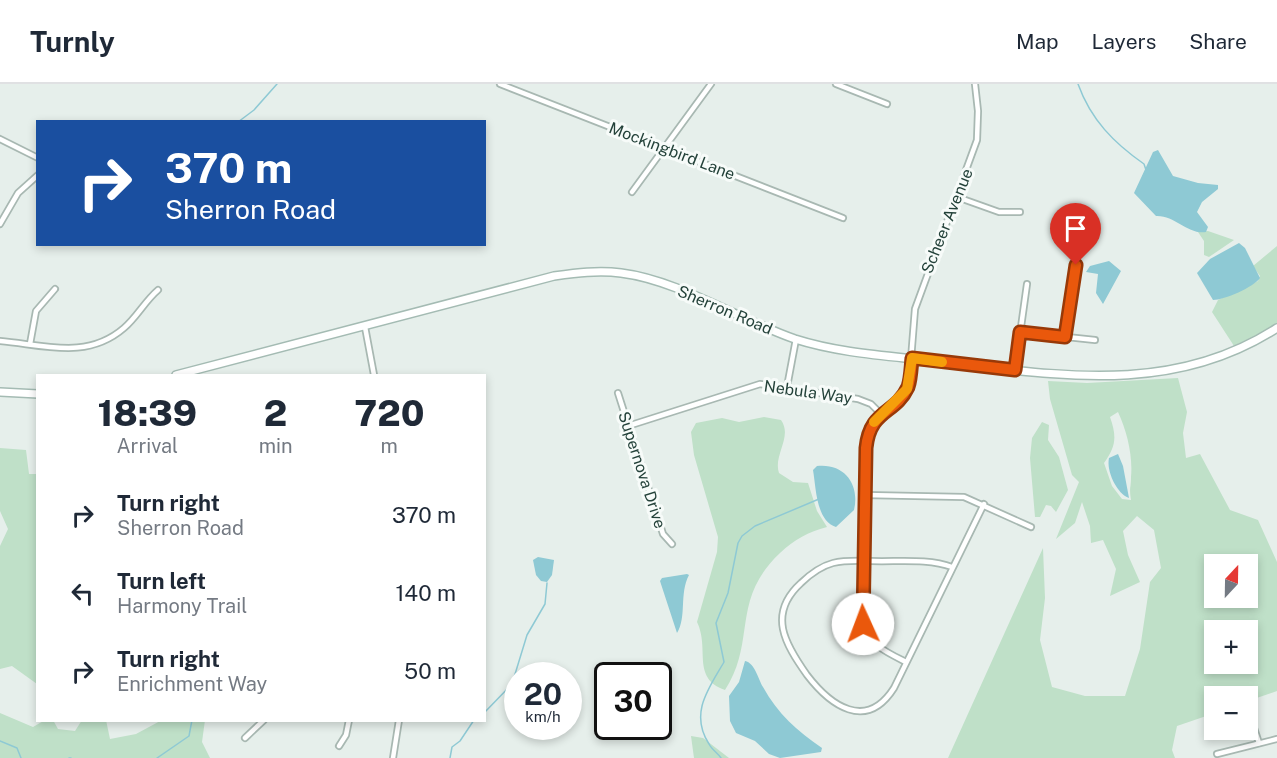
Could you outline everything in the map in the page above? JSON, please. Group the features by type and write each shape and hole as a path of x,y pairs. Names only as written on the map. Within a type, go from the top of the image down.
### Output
{"main road":[{"name":"Sherron Road","path":"180,374 554,276 599,272 644,278 796,339 829,348 1093,378 1152,374 1224,354 1277,328"},
{"path":"0,392 36,394"}],"street":[{"name":"Mockingbird Lane","path":"500,84 843,218"},
{"path":"632,192 711,84"},
{"path":"836,84 887,104"},
{"name":"Scheer Avenue","path":"906,662 881,649 867,634 862,614 867,440 869,431 881,414 899,400 907,389 912,358 915,309 972,159 978,132 975,84"},
{"path":"0,140 36,157"},
{"path":"0,224 18,193 36,177"},
{"path":"957,197 999,212 1020,212"},
{"path":"1065,337 1076,265"},
{"path":"1015,370 1027,284"},
{"path":"30,344 36,310 55,288"},
{"path":"0,341 76,349 100,344 127,326 159,290"},
{"path":"365,327 374,374"},
{"path":"1020,332 1095,340"},
{"path":"787,387 796,339"},
{"name":"Nebula Way","path":"628,426 755,385 787,387 858,399 871,404 881,414"},
{"name":"Supernova Drive","path":"618,393 663,534 672,544"},
{"path":"865,495 964,497 1031,527"},
{"path":"952,567 936,563 863,561 828,563 817,568 790,594 782,615 784,638 789,649 825,698 840,708 856,711 870,708 888,696 984,504"},
{"path":"245,738 262,722"},
{"path":"339,746 346,735 349,722"},
{"path":"393,758 399,722"},
{"path":"1217,754 1277,739"}],"green space":[{"path":"1208,231 1234,240 1209,257 1204,255 1204,241 1198,232"},
{"path":"1277,246 1277,325 1234,346 1212,312 1218,300 1258,281 1260,276 1253,266"},
{"path":"1178,378 1187,412 1183,433 1186,458 1200,454 1230,510 1258,520 1277,562 1277,691 1258,698 1258,686 1204,686 1204,717 1177,726 1172,750 1175,758 948,758 1043,548 1045,598 1040,640 1052,687 1085,696 1125,696 1140,649 1150,582 1161,568 1154,530 1137,516 1123,531 1128,555 1140,582 1110,596 1116,569 1103,540 1091,543 1090,526 1082,502 1075,523 1056,539 1079,482 1072,475 1050,399 1048,381 1087,383","holes":["1118,412 1130,452 1131,500 1122,499 1112,486 1104,463 1114,441 1114,430 1110,417"]},
{"path":"764,417 781,420 784,426 784,439 778,460 779,473 793,482 808,483 817,511 827,527 796,540 765,570 755,587 749,604 740,655 725,690 708,678 703,662 701,632 697,622 717,552 718,537 694,455 691,432 696,423 722,418 739,422"},
{"path":"1042,422 1049,425 1048,440 1059,457 1068,490 1056,512 1051,506 1046,505 1040,517 1035,517 1030,458 1032,438"},
{"path":"0,448 26,450 29,474 36,474 36,683 12,666 0,669 0,546 8,529 0,511"},
{"path":"0,713 33,727 42,722 54,722 58,729 75,731 81,722 106,722 110,739 136,734 158,722 205,722 202,742 210,758 0,758"},
{"path":"691,736 703,738 729,758 694,758"}],"water":[{"path":"1158,150 1173,176 1198,183 1218,185 1218,189 1202,202 1197,212 1208,227 1206,232 1193,231 1169,218 1156,216 1134,193 1153,152"},
{"path":"1239,243 1245,248 1260,278 1238,292 1213,300 1197,273 1210,259"},
{"path":"1109,261 1121,271 1103,304 1096,293 1098,274 1086,272 1090,266"},
{"path":"1118,454 1123,466 1129,498 1120,492 1109,469 1109,458"},
{"path":"817,466 827,466 843,472 855,492 854,510 836,527 824,518 818,503 813,470"},
{"path":"538,557 554,560 552,575 547,582 541,581 536,575 533,560"},
{"path":"689,575 684,590 682,620 677,633 660,581 662,578"},
{"path":"745,661 754,668 761,684 782,714 822,748 821,752 780,758 769,754 755,741 736,733 730,721 729,696 739,682"}],"waterway":[{"path":"241,120 254,110 277,84"},
{"path":"1078,84 1097,120 1113,139 1144,164 1146,170"},
{"path":"721,758 710,746 703,733 701,711 707,691 724,662 716,623 728,593 738,543 742,536 755,526 819,499"},
{"path":"486,711 512,684 527,635 545,604 547,583"},
{"path":"157,758 189,736 192,722"},
{"path":"450,758 452,747 460,741 473,722"},
{"path":"0,741 17,748 21,758"}],"slow traffic":[{"path":"874,422 899,400 907,389 912,358 942,362"}],"route":[{"path":"863,624 866,448 873,423 899,400 907,389 912,358 1015,370 1020,332 1065,337 1076,265"}]}
